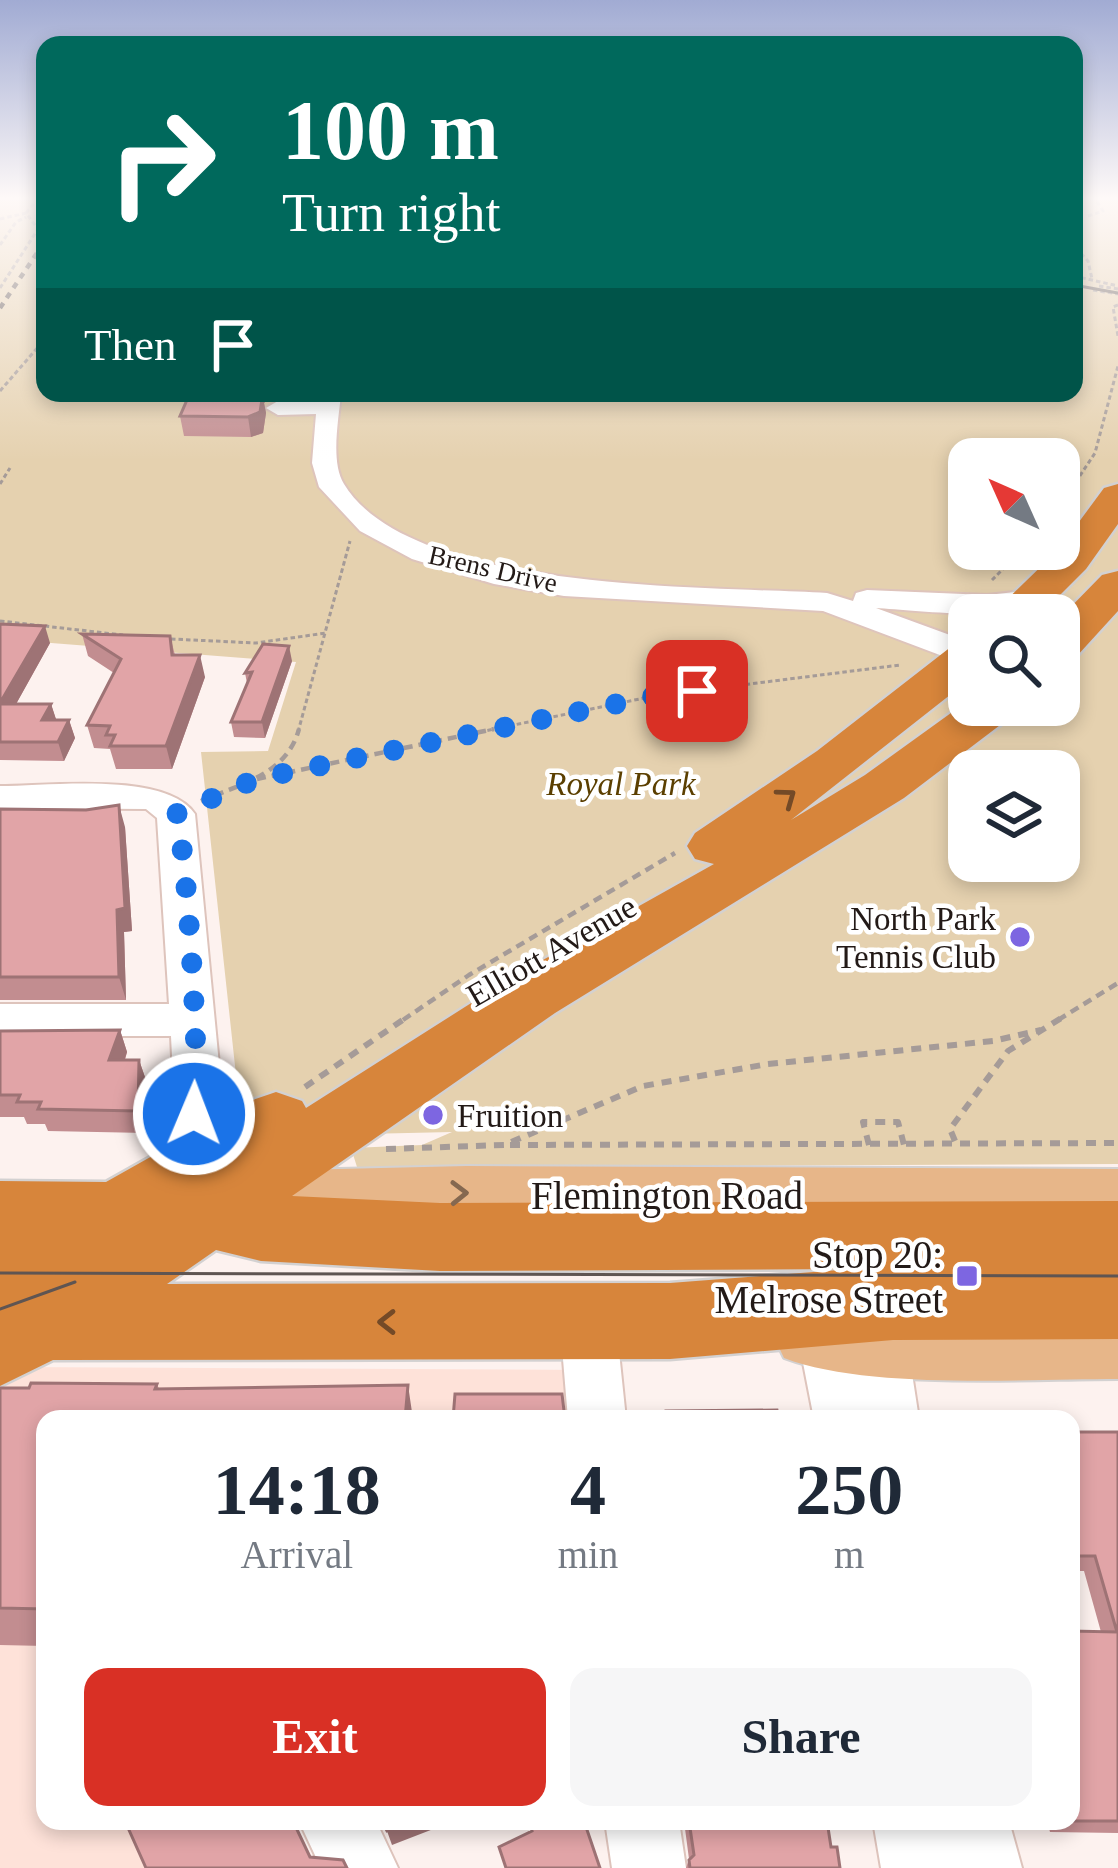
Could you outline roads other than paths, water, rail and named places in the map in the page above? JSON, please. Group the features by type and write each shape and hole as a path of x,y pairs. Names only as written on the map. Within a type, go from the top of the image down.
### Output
{"highway":[{"path":"1036,594 1098,529 1118,496"},
{"path":"1080,625 1118,584"},
{"name":"Elliott Avenue","path":"178,1208 223,1156 509,972 641,897 948,673"},
{"name":"Elliott Avenue","path":"178,1208 541,990 838,820 968,726"},
{"path":"10,1317 178,1208"},
{"name":"Flemington Road","path":"0,1214 178,1208 261,1228 440,1237 1118,1235"},
{"path":"10,1317 670,1322 893,1303 1118,1302"}],"main road":[{"name":"Flemington Road","path":"178,1208 296,1197 467,1192 1118,1196"},
{"path":"670,1322 853,1339 1118,1346"}],"street":[{"path":"278,408 316,402"},
{"name":"Brens Drive","path":"329,402 325,463 332,487 363,520 409,547 475,570 564,586 777,597 859,610 948,643"},
{"path":"777,597 948,603"},
{"name":"Brens Drive","path":"777,597 948,654"},
{"path":"874,627 908,651 919,675 911,697 874,731"},
{"path":"0,797 147,798 162,802 173,827 194,1020 197,1102 178,1208"},
{"path":"0,809 119,809 173,827"},
{"path":"0,1020 194,1020"},
{"path":"588,1323 596,1410"},
{"path":"844,1410 853,1339"},
{"path":"853,1339 886,1410"},
{"path":"341,1830 361,1868"},
{"path":"643,1830 649,1868"},
{"path":"912,1830 918,1868"},
{"path":"975,1830 986,1868"}],"tram line":[{"path":"1086,287 1118,293"},
{"path":"0,1273 1118,1276"},
{"path":"0,1309 75,1282"}],"railway":[{"path":"0,308 14,287"}],"place":[{"name":"North Park Tennis Club","path":"1020,937"},
{"name":"Fruition","path":"433,1115"},
{"name":"Stop 20: Melrose Street","path":"967,1276"}],"park label":[{"name":"Royal Park","path":"621,783"}]}
